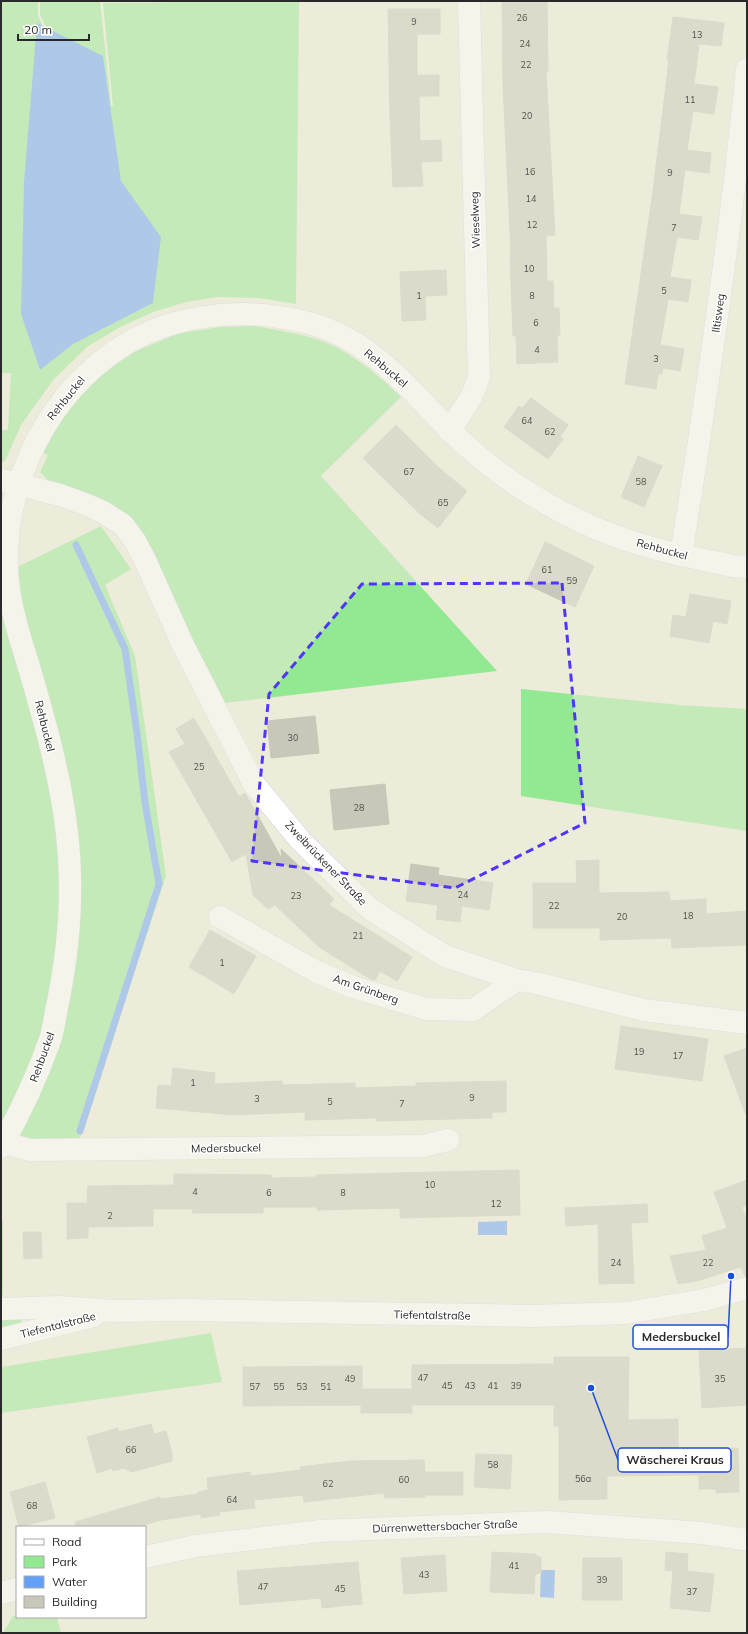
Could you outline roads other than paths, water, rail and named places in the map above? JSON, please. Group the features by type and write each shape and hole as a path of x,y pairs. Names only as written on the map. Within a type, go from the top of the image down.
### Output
{"street":[{"name":"Wieselweg","path":"449,431 472,396 479,377 469,1"},
{"name":"Iltisweg","path":"681,555 703,418 723,277 747,69"},
{"name":"Rehbuckel","path":"2,1145 36,1077 51,1037 60,989 68,932 70,879 68,839 60,789 37,694 13,613 7,580 6,547 10,517 10,482 56,407 94,367 114,351 162,328 188,320 228,314 252,314 297,320 320,326 342,335 392,370 449,431 479,457 510,480 548,504 605,532 646,547 733,566 747,567"},
{"name":"Zweibrückener Straße","path":"10,482 85,504 103,512 123,526 135,541 145,560 182,642 254,784 301,841 370,909 445,956 517,980 536,983 644,1010 747,1023"},
{"name":"Am Grünberg","path":"220,917 317,972 353,987 426,1009 473,1010 517,980"},
{"name":"Medersbuckel","path":"2,1145 30,1150 423,1146 448,1140"},
{"name":"Tiefentalstraße","path":"1,1309 60,1307 114,1311 183,1310 524,1316 626,1313 704,1300 747,1288"},
{"name":"Tiefentalstraße","path":"1,1339 114,1311"},
{"name":"Dürrenwettersbacher Straße","path":"146,1557 196,1546 320,1531 547,1522 702,1533 747,1540"},
{"path":"1,1593 16,1589"}],"water":[{"path":"37,23 103,56 121,181 161,237 153,303 73,344 40,370 21,314 24,182"},
{"path":"507,1221 507,1235 478,1235 478,1222"},
{"path":"541,1570 555,1570 554,1598 540,1597"}],"waterway":[{"path":"76,545 125,649 145,803 159,884 80,1131"}],"place":[{"name":"Medersbuckel","path":"731,1276"},
{"name":"Wäscherei Kraus","path":"591,1388"}]}
